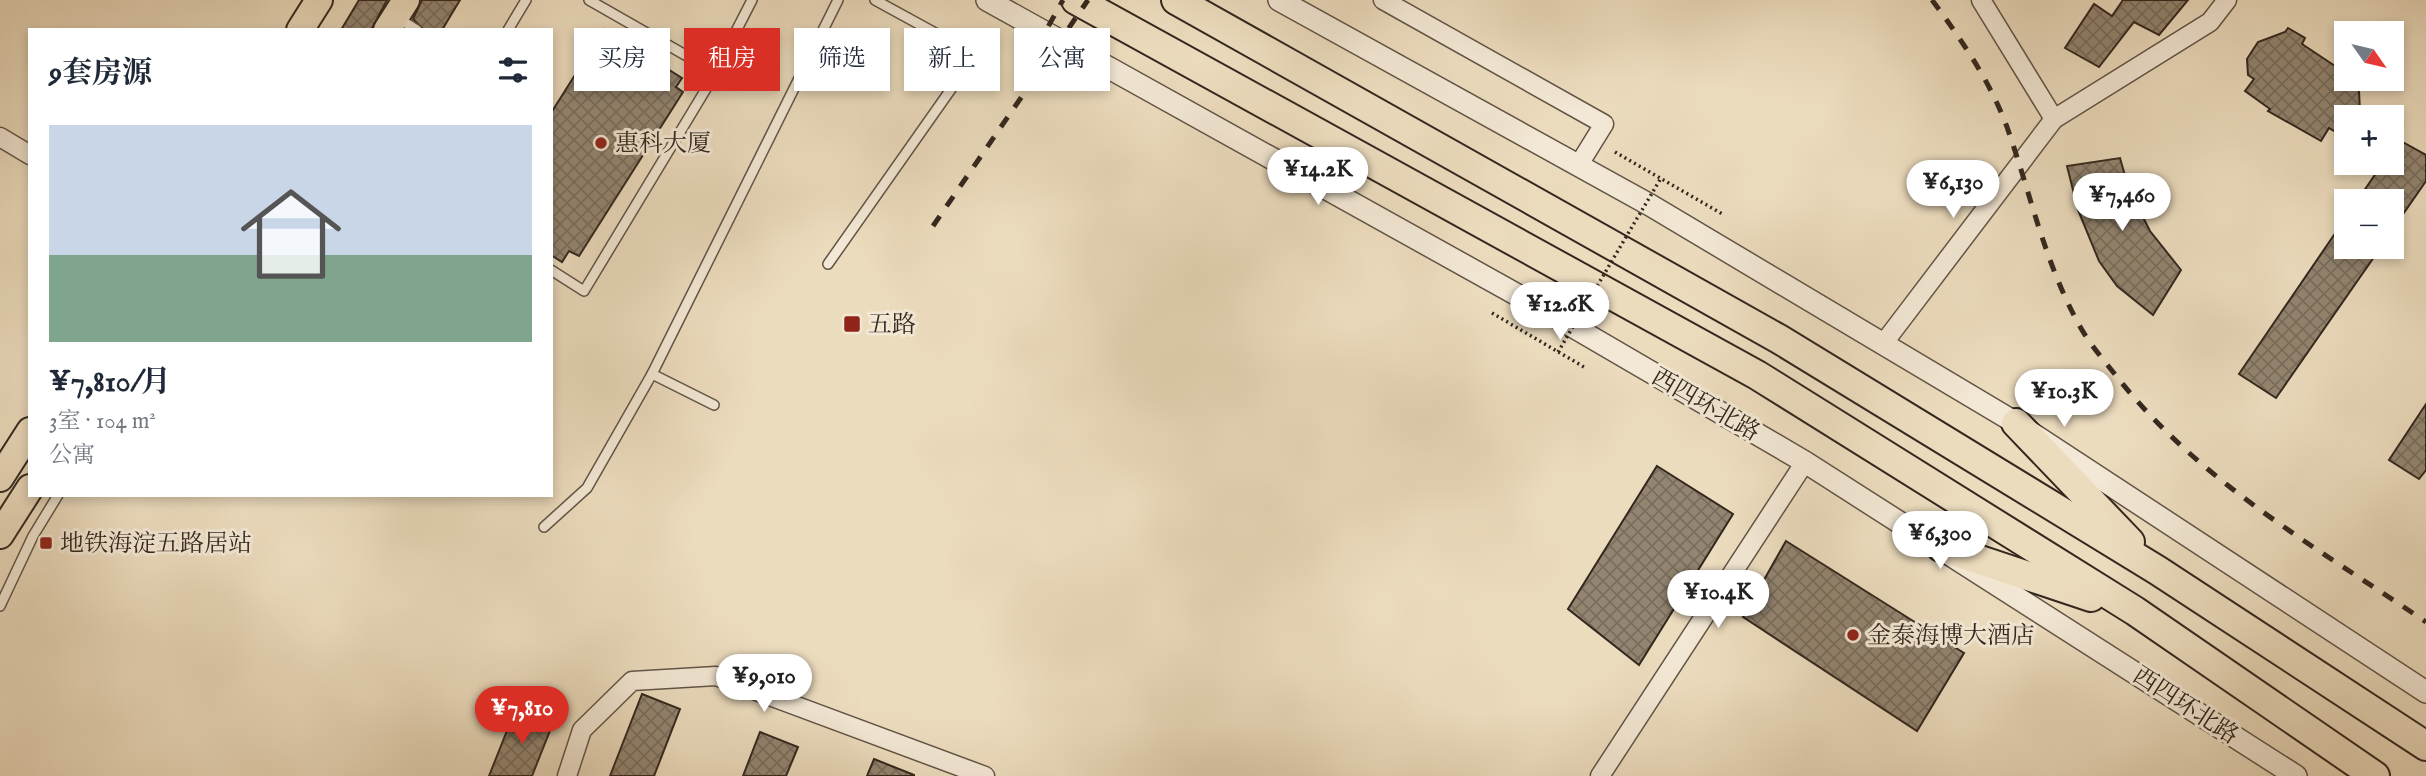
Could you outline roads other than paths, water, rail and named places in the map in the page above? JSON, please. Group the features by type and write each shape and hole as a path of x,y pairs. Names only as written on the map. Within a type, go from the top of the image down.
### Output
{"highway":[{"name":"西四环北路","path":"1076,0 1757,375 2135,611 2375,776"},
{"path":"1176,0 1779,339 2157,570 2426,746"},
{"path":"2016,423 2157,570"},
{"path":"1941,547 2135,611"}],"main road":[{"path":"301,28 319,0"},
{"path":"0,478 28,434"},
{"path":"0,535 28,491"}],"street":[{"name":"西四环北路","path":"987,0 1529,301 1805,462 2296,776"},
{"path":"1279,0 1578,166 2016,423 2426,692"},
{"path":"1383,0 1604,124 1578,166"},
{"path":"1981,0 2054,119"},
{"path":"1884,344 2054,119 2210,22 2227,0"},
{"path":"0,137 28,154"},
{"path":"1600,776 1805,462"},
{"path":"567,776 582,730 632,681 716,676 985,776"}],"lane":[{"path":"509,28 526,0"},
{"path":"589,0 684,54"},
{"path":"738,28 752,0"},
{"path":"544,527 587,488 652,374 838,0"},
{"path":"828,264 956,82 957,51 937,34 875,0"},
{"path":"553,271 584,290 704,91"},
{"path":"652,374 715,405"},
{"path":"0,606 33,536 57,497"}],"railway":[{"path":"1047,28 1063,0"},
{"path":"933,226 1088,0"},
{"path":"1932,0 1964,45 1992,93 2007,127 2055,274 2081,328 2101,357 2150,415 2223,481 2302,539 2426,622"}],"place":[{"name":"惠科大厦","path":"601,143"},
{"name":"五路","path":"852,324"},
{"name":"地铁海淀五路居站","path":"46,543"},
{"name":"金泰海博大酒店","path":"1853,635"}]}
